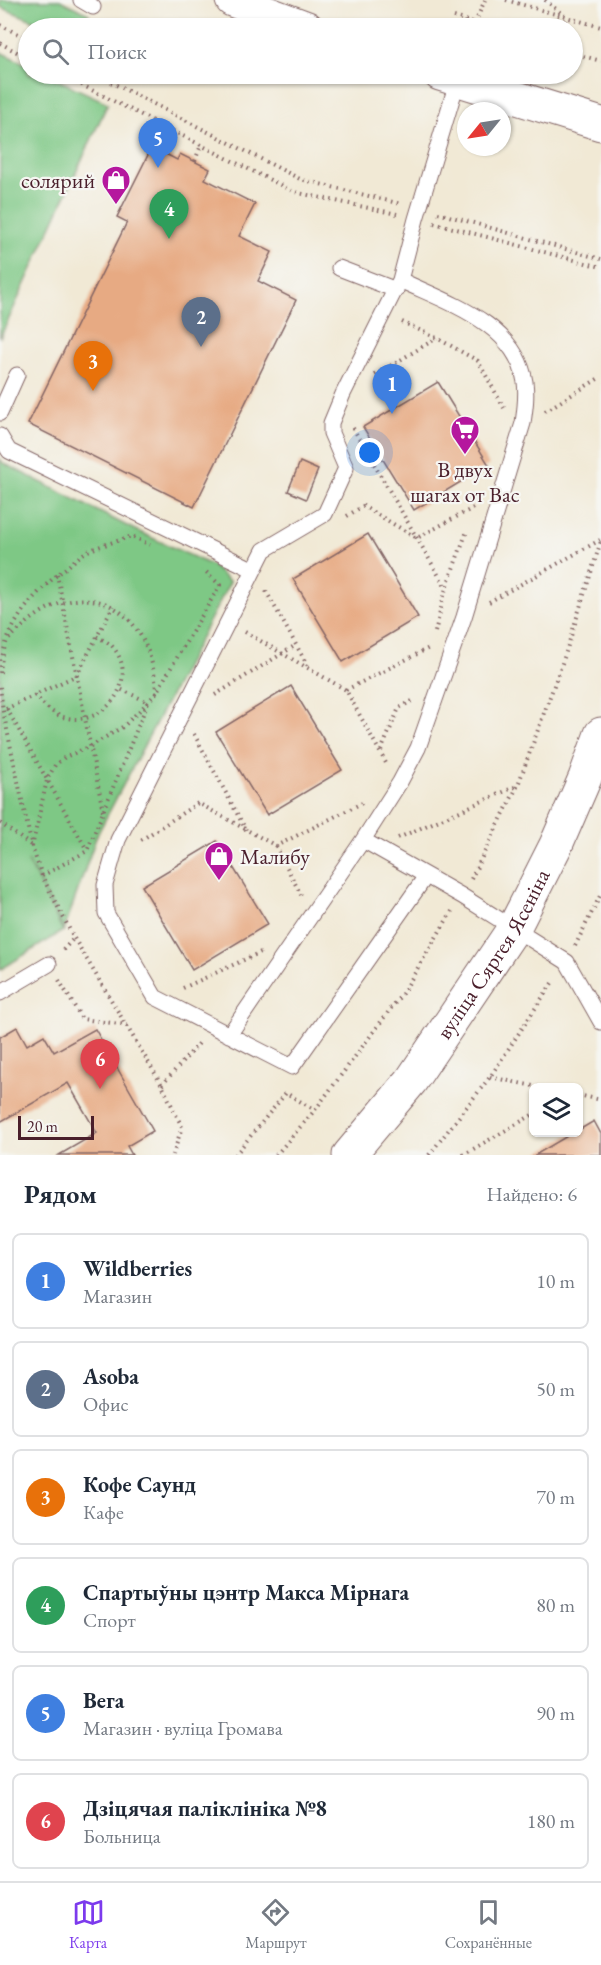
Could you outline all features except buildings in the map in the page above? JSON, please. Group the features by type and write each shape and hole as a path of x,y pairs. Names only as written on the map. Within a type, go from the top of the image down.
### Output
{"main road":[{"path":"232,0 280,18"},
{"path":"474,84 601,124"},
{"name":"вуліца Сяргея Ясеніна","path":"349,1155 411,1081 514,928 556,844 585,778 601,734"}],"lane":[{"path":"426,876 292,1067 155,997 106,913 105,885 118,840 264,550 325,514 346,468 331,433 331,423 343,394 398,285 418,213 447,84"},
{"path":"229,1035 363,840 400,782 418,748 464,617 523,423 526,403 525,380 516,357 505,341 489,326 459,307 398,285 339,268"},
{"path":"0,413 17,375"},
{"path":"0,436 9,452 254,570"},
{"path":"363,840 462,896 567,962 601,1022"},
{"path":"0,993 49,964"}],"path":[{"path":"477,18 485,0"},
{"path":"506,0 570,18"},
{"path":"545,0 566,17"},
{"path":"454,16 460,18"},
{"path":"583,22 601,27"},
{"path":"0,25 18,34"},
{"path":"0,43 18,53"},
{"path":"583,56 601,62"},
{"path":"80,84 294,192 418,213 601,259"},
{"path":"115,84 300,179 601,267"},
{"path":"195,161 201,145"},
{"path":"385,314 437,338 478,361 506,412"},
{"path":"343,394 437,338"},
{"path":"523,423 601,377"},
{"path":"348,420 447,588"},
{"path":"471,518 479,496"},
{"path":"344,517 363,506 417,538"},
{"path":"417,538 475,507"},
{"path":"428,657 447,588 468,528"},
{"path":"0,673 6,641 18,615 57,574 87,551 132,536 152,545"},
{"path":"464,617 601,541"},
{"path":"276,1155 315,1110 404,991 462,896 518,785 565,655 601,541"},
{"path":"32,847 47,780 55,765 65,756 91,746 124,726 156,693 220,585 202,568"},
{"path":"57,574 103,812"},
{"path":"263,586 309,669"},
{"path":"6,641 39,613 63,602 82,600 101,602 112,606 126,617 139,633 149,652 155,672 156,693"},
{"path":"5,710 77,675 112,606"},
{"path":"228,622 346,690 389,768"},
{"path":"35,695 46,707 58,715 71,719 85,718 102,712 114,701 120,689 122,672 119,656 111,645 96,636"},
{"path":"208,699 296,645"},
{"path":"346,690 431,647"},
{"path":"0,687 32,847 42,876 74,938 162,1085 182,1127 173,1155"},
{"path":"120,689 148,702"},
{"path":"381,752 399,708 415,699"},
{"path":"42,876 87,851 148,702"},
{"path":"5,710 87,851"},
{"path":"197,724 194,733 247,831"},
{"path":"363,840 397,838 518,785"},
{"path":"276,846 366,801 360,811"},
{"path":"138,842 198,803 276,846 303,898 309,888"},
{"path":"0,823 32,847"},
{"path":"429,1155 490,1077 567,962 601,894"},
{"path":"175,992 265,950"},
{"path":"49,964 82,1019 127,1026"},
{"path":"162,1085 214,1027"},
{"path":"490,1077 529,1085"},
{"path":"235,1155 286,1093 315,1110"},
{"path":"583,1096 601,1100"},
{"path":"463,1155 529,1117"}],"green space":[{"path":"0,0 60,0 89,14 87,18 27,18 0,7"},
{"path":"0,52 18,60 18,84 67,84 108,103 0,338"},
{"path":"0,459 3,463 135,530 211,565 230,582 97,835 64,930 28,861 63,931 0,970"}],"place":[{"name":"Вега","path":"158,168"},
{"name":"солярий","path":"116,206"},
{"name":"Спартыўны цэнтр Макса Мірнага","path":"169,239"},
{"name":"Asoba","path":"201,347"},
{"name":"Кофе Саунд","path":"93,391"},
{"name":"Wildberries","path":"392,414"},
{"name":"В двух шагах от Вас","path":"465,456"},
{"name":"Малибу","path":"219,882"},
{"name":"Дзіцячая паліклініка №8","path":"100,1089"}]}
